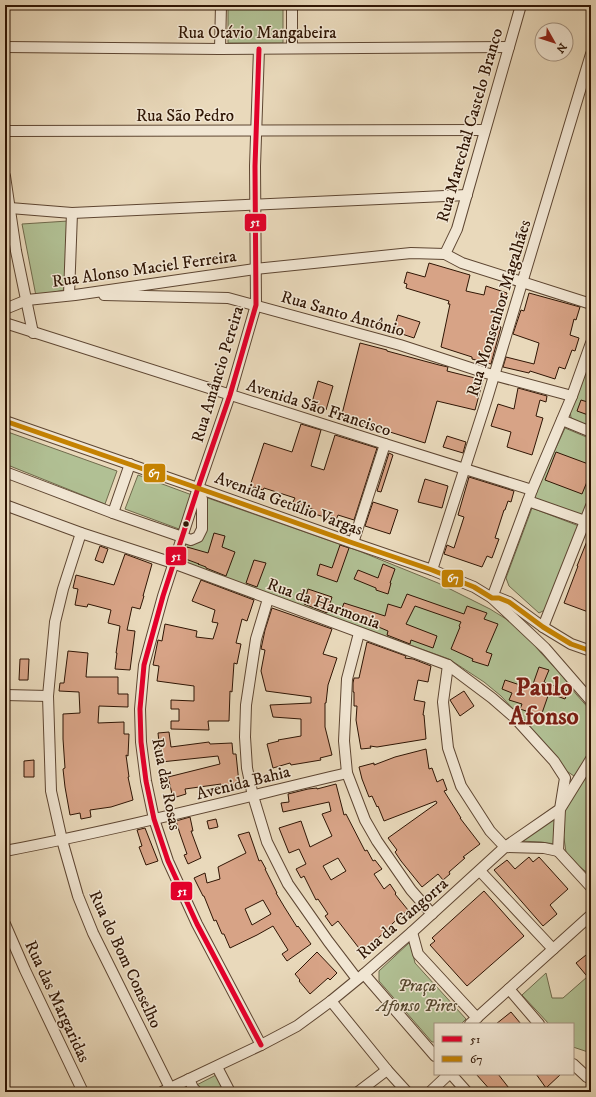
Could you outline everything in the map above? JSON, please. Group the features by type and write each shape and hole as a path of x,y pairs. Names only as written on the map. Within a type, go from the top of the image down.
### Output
{"street":[{"path":"220,5 220,49"},
{"path":"292,5 292,48"},
{"name":"Rua Marechal Castelo Branco","path":"446,254 457,228 467,195 521,5"},
{"name":"Rua Otávio Mangabeira","path":"5,47 220,49 509,47"},
{"name":"Rua Amâncio Pereira","path":"182,536 230,395 256,305 255,131 259,49"},
{"name":"Rua Monsenhor Magalhães","path":"432,570 465,469 591,54"},
{"name":"Rua São Pedro","path":"5,131 485,130"},
{"path":"5,176 16,251 33,333"},
{"path":"10,208 72,213 467,195"},
{"path":"72,213 72,295"},
{"path":"5,248 16,251"},
{"name":"Rua Alonso Maciel Ferreira","path":"5,309 27,300 255,269 411,253 446,254 462,262 591,304"},
{"name":"Rua Santo Antônio","path":"72,295 228,298 400,345 486,373 572,396"},
{"name":"Avenida São Francisco","path":"5,323 532,490"},
{"path":"492,598 532,490 572,396 591,343"},
{"path":"562,420 591,432"},
{"name":"Avenida Getúlio Vargas","path":"5,421 432,570 474,587 492,598 545,648 591,701"},
{"path":"353,543 385,444"},
{"path":"113,513 130,464"},
{"path":"5,472 113,513 191,540 198,537 202,529 202,499 198,489"},
{"path":"528,501 585,521"},
{"name":"Rua da Harmonia","path":"5,505 173,563 448,666 503,707 554,761 565,778 560,810"},
{"path":"543,627 591,506"},
{"name":"Rua do Bom Conselho","path":"81,532 63,589 55,622 48,696 51,791 62,840 78,896 93,933 168,1091"},
{"name":"Rua das Rosas","path":"182,536 163,596 144,665 140,709 141,742 146,781 154,819 168,861 197,924 261,1045"},
{"name":"Avenida Getúlio Vargas","path":"492,598 499,598 509,602 543,627 571,644 591,651"},
{"path":"268,599 256,639 246,705 245,737 253,796 267,842 288,884 328,940 434,1055"},
{"path":"359,633 347,679 344,742 347,773 365,820 377,841 411,890 432,914"},
{"path":"448,666 443,702 448,748 461,786 490,831 505,847 544,848 558,851 591,887"},
{"path":"5,696 48,696"},
{"name":"Rua da Gangorra","path":"168,1091 297,1026 330,1001 412,932 505,847 560,810 591,759"},
{"name":"Avenida Bahia","path":"5,851 62,840 347,773"},
{"name":"Rua da Gangorra","path":"558,851 560,810"},
{"path":"480,871 553,949"},
{"path":"412,932 418,954 474,1021 591,915"},
{"name":"Rua das Margaridas","path":"5,924 25,970 83,1092"},
{"path":"509,989 538,1023"},
{"path":"330,1001 407,1092"},
{"path":"574,1065 591,1079"},
{"path":"217,1067 230,1092"},
{"path":"358,1092 387,1070"},
{"path":"430,1092 449,1075"},
{"path":"451,1075 467,1092"},
{"path":"189,1080 197,1092"}],"green space":[{"path":"228,5 283,5 283,43 228,43"},
{"path":"68,221 64,290 36,296 22,224"},
{"path":"591,358 591,427 571,418 570,410"},
{"path":"565,428 591,439 591,495 582,517 533,498"},
{"path":"5,431 117,471 105,504 5,464"},
{"path":"138,475 192,495 179,529 125,509"},
{"path":"205,497 359,551 438,583 490,609 511,622 527,636 591,711 591,755 574,776 565,770 501,696 484,682 449,659 179,563 187,541 194,543 199,542"},
{"path":"532,508 579,526 545,610 539,613 509,586 506,578"},
{"path":"591,767 591,876 566,852 560,811 555,844 519,841 540,827"},
{"name":"Praça Afonso Pires","path":"410,942 415,963 466,1019 462,1023 434,1023 434,1042 432,1042 379,981 379,971"},
{"path":"546,973 552,998 563,998 587,977 591,981 591,1053 574,1047 574,1023 548,1023 522,995"},
{"path":"216,1075 224,1092 183,1092"}],"building":[{"path":"429,263 470,275 466,291 484,295 486,286 507,293 497,326 501,327 491,364 472,359 472,357 441,347 450,304 448,304 449,301 406,288 407,284 404,283 407,272 425,277"},
{"path":"529,293 580,307 576,320 574,319 570,335 579,338 575,351 572,350 565,369 559,367 555,379 530,371 529,373 503,367 506,357 534,364 539,343 513,334 521,310 524,311"},
{"path":"398,315 420,322 414,338 393,331"},
{"path":"360,343 448,367 447,371 483,380 475,410 437,401 425,443 342,417"},
{"path":"318,381 333,386 326,410 311,406"},
{"path":"518,388 547,396 546,402 540,400 536,416 543,418 532,455 507,447 511,432 491,426 498,404 514,409"},
{"path":"581,400 591,403 591,416 577,411"},
{"path":"301,424 321,430 311,466 324,470 335,435 377,448 354,520 338,515 336,520 314,514 315,510 293,502 295,498 264,488 263,490 250,486 264,443 292,452"},
{"path":"447,436 466,442 463,453 443,447"},
{"path":"556,452 591,465 591,472 582,494 545,480"},
{"path":"389,453 393,455 381,492 377,491"},
{"path":"469,477 514,491 511,502 508,501 504,510 495,538 499,539 492,558 487,556 482,567 444,554 447,545 454,548 464,517 458,515"},
{"path":"425,479 448,486 442,508 418,502"},
{"path":"373,502 398,510 390,534 365,526"},
{"path":"591,531 591,613 564,603"},
{"path":"214,533 225,536 222,547 235,552 226,576 183,558 187,547 208,553"},
{"path":"340,545 349,548 337,582 317,575 320,564 332,568"},
{"path":"100,546 108,549 103,563 95,560"},
{"path":"125,554 152,564 140,609 132,607 127,630 135,631 130,670 115,669 120,626 108,623 111,610 88,604 87,607 75,605 78,589 73,588 76,575 114,585"},
{"path":"254,560 266,563 257,587 246,583"},
{"path":"383,564 395,569 388,594 354,579 358,570 378,578"},
{"path":"201,580 254,600 247,621 242,619 236,643 241,644 237,664 234,663 232,692 230,691 229,721 208,721 209,730 171,729 171,721 179,721 179,709 171,709 171,700 194,701 194,686 157,681 159,666 153,665 158,640 162,641 165,624 197,631 196,637 213,639 218,623 212,622 215,610 192,601"},
{"path":"308,589 332,597 327,613 304,604"},
{"path":"407,594 464,614 467,606 487,613 484,619 498,624 486,652 492,654 488,666 472,661 473,659 451,649 461,622 415,606 406,624 437,636 433,648 411,640 410,644 387,635 388,631 362,620 362,622 340,614 344,603 385,616 388,604 401,608"},
{"path":"272,608 332,629 323,654 337,658 328,685 325,703 325,727 332,755 320,758 321,760 291,765 290,763 273,768 267,744 279,741 278,740 301,736 301,719 273,717 270,705 311,703 311,697 266,691 261,671 265,650 261,649"},
{"path":"367,642 406,656 405,658 413,659 431,666 428,682 418,680 414,700 425,702 423,715 426,739 377,747 370,746 371,748 361,749 356,720 357,706 354,706 353,683 354,678 359,678"},
{"path":"68,651 88,653 86,677 118,677 118,694 128,694 128,707 99,706 98,723 124,722 124,734 129,734 128,756 126,755 128,777 133,800 111,807 90,810 91,817 81,819 80,813 70,815 63,769 65,768 63,714 80,713 79,692 59,691 60,683 64,683"},
{"path":"20,659 29,659 28,680 19,680"},
{"path":"539,667 549,670 544,682 568,691 565,699 549,693 541,716 520,709 522,704 509,700 512,693 502,689 505,680 532,687"},
{"path":"464,691 474,706 460,716 450,700"},
{"path":"169,732 171,747 209,742 210,744 232,743 233,754 236,754 239,783 185,789 186,794 173,798 168,777 220,764 218,756 161,762 158,733"},
{"path":"426,749 429,769 432,768 437,782 443,779 447,790 444,791 460,818 480,844 463,857 465,858 449,872 450,874 443,880 438,874 422,887 401,861 395,852 397,850 388,838 437,803 436,801 384,821 372,796 369,797 359,767 374,763 374,765 395,757"},
{"path":"34,760 34,777 24,777 24,761"},
{"path":"336,784 344,815 346,814 365,851 367,850 373,861 375,860 382,869 374,874 384,889 390,884 396,893 395,894 408,910 362,952 338,921 332,926 325,916 328,914 318,899 316,900 304,876 301,878 296,869 306,864 299,849 289,853 279,828 301,821 310,847 332,836 322,814 331,811 329,802 283,812 281,803 289,802 288,794 308,789 317,789","holes":["338,858 346,871 331,880 323,866"]},
{"path":"190,817 193,831 191,831 201,858 188,864 184,855 187,854 176,821"},
{"path":"216,819 218,827 209,829 207,821"},
{"path":"145,828 158,861 146,865 139,847 142,846 137,830"},
{"path":"249,832 259,861 261,860 266,869 276,893 297,927 298,926 311,944 287,961 282,954 288,950 273,926 230,948 216,920 214,921 204,896 194,878 205,873 207,883 220,879 218,867 246,853 238,835","holes":["263,900 271,914 252,925 245,909"]},
{"path":"529,857 533,862 539,857 568,889 550,905 557,914 543,926 494,870 507,860 515,869"},
{"path":"484,891 524,936 467,986 430,945 435,941 432,938"},
{"path":"591,951 591,981 576,963"},
{"path":"317,952 337,973 330,980 328,978 310,994 295,974"},
{"path":"511,1012 520,1023 497,1023"},
{"path":"477,1075 499,1075 512,1092 492,1092"},
{"path":"537,1075 560,1075 546,1088"}],"transit line":[{"name":"51","path":"259,49 255,166 256,305 230,395 163,596 144,665 140,709 141,742 146,781 154,819 168,861 197,924 261,1045"},
{"name":"67","path":"5,421 432,570 474,587 492,598 499,598 509,602 543,627 571,644 591,651"}],"district":[{"name":"Paulo Afonso","path":"544,700"}]}
